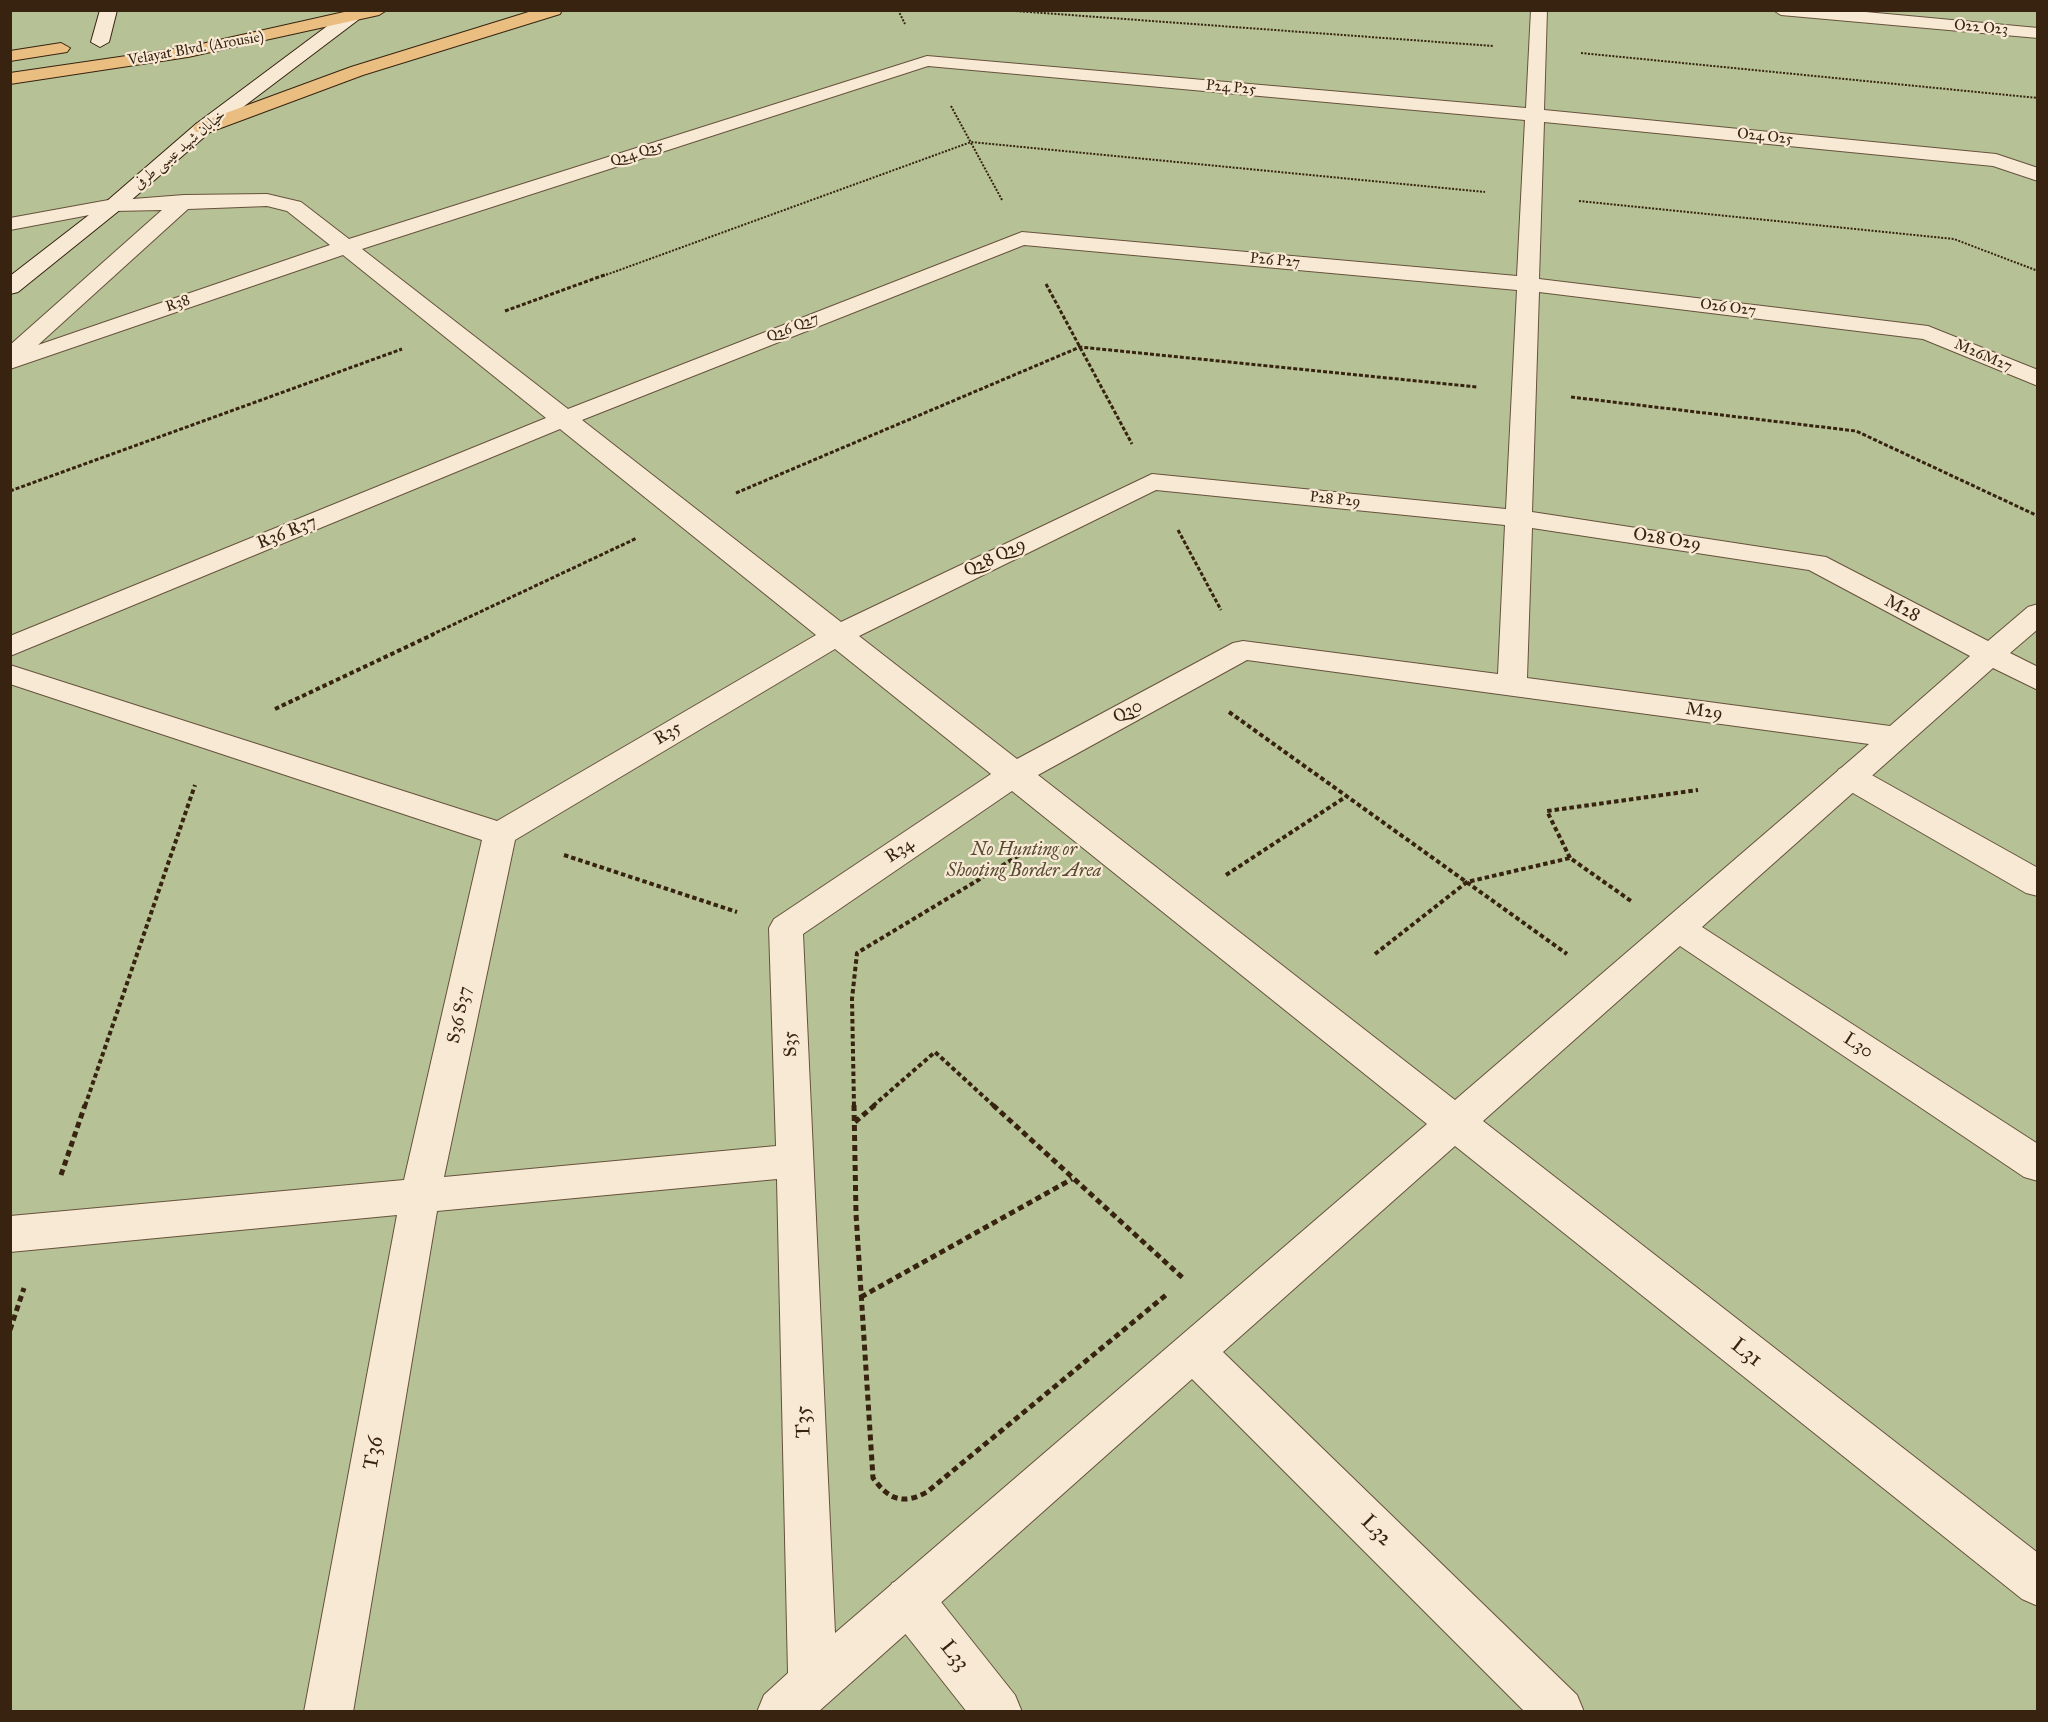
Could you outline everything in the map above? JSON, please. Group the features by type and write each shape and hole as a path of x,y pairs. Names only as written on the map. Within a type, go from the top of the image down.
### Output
{"main road":[{"name":"Velayat Blvd. (Arousie)","path":"10,79 188,52 356,13 379,10"},
{"path":"203,128 357,71 554,10"},
{"name":"Velayat Blvd. (Arousie)","path":"10,56 123,39"}],"street":[{"path":"100,42 109,10"},
{"path":"1512,686 1539,10"},
{"name":"O22 O23","path":"1781,10 2037,33"},
{"name":"خیابان شهید عیسی طرفی","path":"10,287 114,205 203,128 356,13"},
{"name":"P24 P25","path":"927,61 1534,115"},
{"name":"Q24 Q25","path":"346,247 927,61"},
{"name":"O24 O25","path":"1534,115 1996,160 2037,174"},
{"name":"L31","path":"10,224 114,205 267,200 294,206 2037,1583"},
{"path":"10,357 184,201"},
{"name":"P26 P27","path":"1022,238 1528,284"},
{"name":"Q26 Q27","path":"564,419 1022,238"},
{"name":"R38","path":"10,362 346,247"},
{"name":"O26 O27","path":"1528,284 1928,333"},
{"name":"M26M27","path":"1928,333 2037,379"},
{"name":"R36 R37","path":"10,646 564,419"},
{"name":"P28 P29","path":"1152,482 1518,518"},
{"name":"Q28 Q29","path":"837,634 1152,482"},
{"name":"O28 O29","path":"1518,518 1816,563"},
{"name":"M28","path":"1816,563 2037,680"},
{"path":"781,1712 2037,613"},
{"name":"R35","path":"500,834 837,634"},
{"name":"Q30","path":"1014,774 1243,650"},
{"name":"M29","path":"1243,650 1896,737"},
{"path":"10,674 500,834"},
{"name":"R34","path":"786,928 1014,774"},
{"path":"1850,777 2037,884"},
{"name":"S36 S37","path":"420,1195 500,834"},
{"name":"S35","path":"786,928 796,1161"},
{"name":"L30","path":"1678,928 2037,1165"},
{"path":"10,1234 796,1161"},
{"name":"T35","path":"796,1161 813,1684"},
{"name":"T36","path":"328,1712 420,1195"},
{"name":"L32","path":"1193,1351 1560,1712"},
{"name":"L33","path":"909,1600 998,1712"}],"path":[{"path":"927,61 1243,650"},
{"path":"1186,681 1612,986"},
{"path":"1632,901 1570,858 1547,811 1698,790"},
{"path":"1226,876 1347,796"},
{"path":"981,797 1039,843 857,953 852,999 855,1123 861,1297 873,1479 882,1491 896,1501 913,1501 927,1492 1168,1294"},
{"path":"500,834 786,928"},
{"path":"1375,954 1467,882 1570,858"},
{"path":"1216,868 1235,883"},
{"path":"1623,909 1641,894"},
{"path":"1558,961 1576,946"},
{"path":"855,1123 935,1052 1071,1179 1185,1280"},
{"path":"861,1297 1071,1179"},
{"path":"1176,1287 1194,1273"}],"green space":[{"name":"No Hunting or Shooting Border Area","path":"11,11 2037,11 2037,1711 11,1711"}]}
